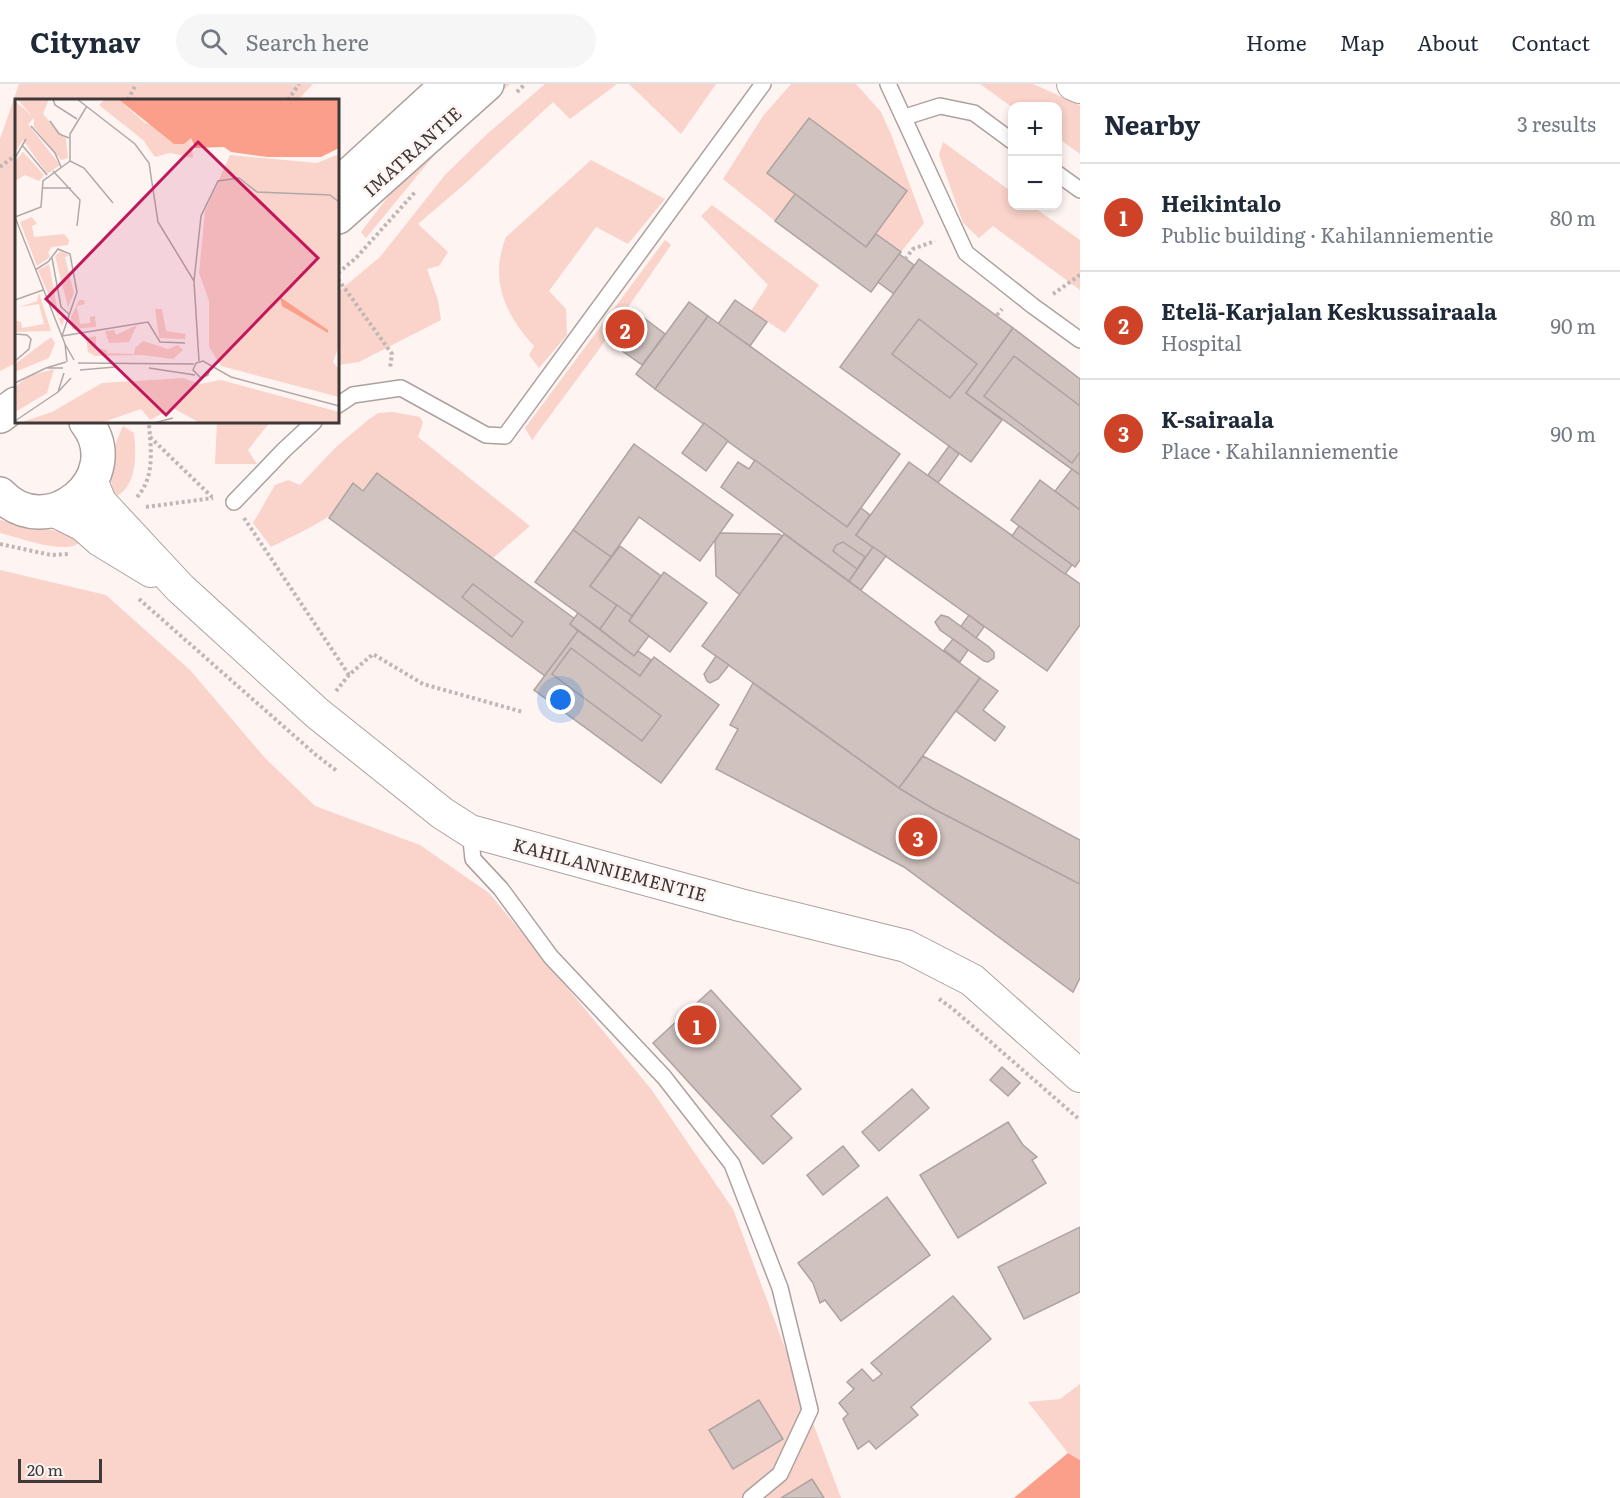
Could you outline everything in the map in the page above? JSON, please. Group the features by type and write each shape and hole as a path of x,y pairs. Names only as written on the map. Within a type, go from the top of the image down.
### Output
{"street":[{"name":"IMATRANTIE","path":"339,184 448,84"},
{"name":"IMATRANTIE","path":"339,216 487,84"},
{"path":"1073,84 1080,87"},
{"path":"0,416 15,405"},
{"path":"2,498 29,511 42,512 55,511 73,502 92,482 98,459 98,429"},
{"name":"KAHILANNIEMENTIE","path":"92,482 100,502 114,523 180,588 317,713 442,813 470,831 740,905 906,946 972,980 1080,1076"},
{"name":"KAHILANNIEMENTIE","path":"55,511 82,525 114,523"}],"lane":[{"path":"339,404 353,395 401,388 486,435 505,435 763,84"},
{"path":"888,84 966,253 1080,340"},
{"path":"905,117 940,106 974,113 1008,138"},
{"path":"1062,177 1080,190"},
{"path":"234,502 313,423"},
{"path":"470,831 473,859 501,889 551,957 664,1077 732,1164 780,1288 810,1410 780,1474 751,1498"}],"path":[{"path":"128,99 136,84"},
{"path":"289,99 299,84"},
{"path":"0,166 15,156"},
{"path":"905,259 913,249 935,241"},
{"path":"339,280 392,354 385,390"},
{"path":"997,315 1003,308"},
{"path":"0,544 51,555 86,553 145,488 152,459 150,423"},
{"path":"150,437 212,497"},
{"path":"114,523 212,497 234,502 349,675 374,654 423,684 523,712"}],"shaded area":[{"path":"19,84 313,84 299,99 15,99 15,364 0,371 0,139"},
{"path":"504,84 510,84 435,154 366,238 361,232 401,180"},
{"path":"545,84 617,84 570,119 553,102 418,224 448,252 439,266 427,269 438,300 441,320 359,362 339,365 339,291 380,257 445,175 486,135"},
{"path":"629,84 716,84 681,134"},
{"path":"791,84 856,84 881,112 924,223 901,252 876,234 907,191 809,118 767,173 795,194 775,221 723,179 763,116"},
{"path":"980,84 1033,84 1080,105 1080,154 1062,141 1062,102 1008,102 1008,104"},
{"path":"943,142 1008,189 1008,210 1038,210 1080,240 1080,290 993,226 979,238 963,223 939,155"},
{"path":"591,160 665,199 628,244 596,227 549,291 566,309 567,335 539,368 529,355 534,346 515,322 503,296 499,268 501,253 506,237"},
{"path":"712,205 819,285 785,333 751,311 768,285 701,216"},
{"path":"665,240 671,245 600,348 532,440 525,428"},
{"path":"393,412 420,417 423,423 418,437 530,526 493,558 377,473 354,498 329,517 271,547 253,523 275,485 288,480 300,485 336,447 368,420 378,413"},
{"path":"217,423 269,423 248,450 257,464 215,464"},
{"path":"123,426 134,433 134,468 128,485 115,497 111,479 112,461"},
{"path":"0,520 62,532 80,542 74,546 54,546 0,533"},
{"path":"0,570 106,595 190,670 265,758 315,806 420,845 489,893 651,1089 733,1209 841,1498 0,1498"},
{"path":"1080,1384 1080,1460 1068,1453 1028,1402 1060,1399"},
{"path":"1068,1453 1080,1460 1080,1498 1014,1498"}],"building":[{"path":"809,118 907,191 866,247 767,173"},
{"path":"795,194 866,247 876,234 901,252 871,292 775,221"},
{"path":"899,254 914,265 894,294 878,282"},
{"path":"919,259 1013,328 966,393 1002,420 971,462 840,367"},
{"path":"735,300 767,322 750,346 718,324"},
{"path":"689,302 708,316 655,389 636,374"},
{"path":"640,315 665,334 642,365 617,347"},
{"path":"708,316 900,454 847,527 655,389"},
{"path":"919,319 977,364 950,398 892,354"},
{"path":"1013,328 1080,379 1080,475 966,393"},
{"path":"1014,356 1080,406 1080,452 1072,463 984,396"},
{"path":"704,423 728,441 706,471 682,453"},
{"path":"634,444 733,515 700,561 639,517 611,557 573,530"},
{"path":"949,446 959,454 938,483 928,475"},
{"path":"755,460 847,527 861,508 870,515 856,535 873,547 849,581 721,487 738,462 749,469"},
{"path":"909,462 1080,584 1080,625 1047,671 856,535"},
{"path":"1072,469 1080,475 1080,510 1055,491"},
{"path":"377,473 575,619 570,624 578,631 545,676 329,518 353,483 363,491"},
{"path":"1040,480 1080,510 1080,560 1075,567 1011,520"},
{"path":"1019,526 1072,565 1065,574 1012,536"},
{"path":"573,530 611,557 590,586 617,605 600,629 535,582"},
{"path":"720,533 779,534 782,536 740,595 716,576 715,541"},
{"path":"784,534 980,678 899,788 702,646"},
{"path":"843,542 865,557 857,569 833,551 836,545"},
{"path":"620,546 661,576 632,616 590,586"},
{"path":"873,547 886,556 861,590 849,581"},
{"path":"664,572 707,603 670,652 629,621"},
{"path":"473,584 523,622 512,637 462,597"},
{"path":"617,605 632,616 629,621 649,636 634,656 600,629"},
{"path":"578,613 634,656 638,651 651,660 640,676 570,624"},
{"path":"941,615 948,617 989,647 994,652 994,658 988,662 984,661 940,630 935,622"},
{"path":"969,615 984,627 976,638 961,626"},
{"path":"578,631 640,676 654,657 719,705 661,783 534,690"},
{"path":"953,639 968,650 960,662 944,650"},
{"path":"571,648 661,716 642,741 552,674"},
{"path":"716,656 729,665 718,679 710,683 704,674"},
{"path":"980,678 998,691 983,710 1005,727 995,741 956,711"},
{"path":"753,683 899,788 932,808 1080,884 1080,978 1073,992 904,867 716,769 738,729 730,725"},
{"path":"923,756 1080,840 1080,884 932,808 899,788"},
{"path":"711,990 801,1089 771,1116 792,1138 763,1164 653,1043"},
{"path":"1002,1067 1020,1083 1008,1096 990,1080"},
{"path":"912,1089 929,1108 879,1151 862,1132"},
{"path":"1008,1122 1023,1145 1037,1157 1032,1160 1046,1183 958,1238 920,1175"},
{"path":"843,1146 859,1166 823,1195 807,1175"},
{"path":"887,1197 930,1255 841,1321 825,1300 820,1303 813,1283 798,1263"},
{"path":"1080,1227 1080,1292 1024,1319 998,1267"},
{"path":"953,1296 991,1339 911,1407 918,1415 876,1449 869,1441 858,1449 843,1419 848,1414 839,1403 854,1389 847,1382 862,1369 873,1381 882,1374 871,1363"},
{"path":"759,1400 783,1439 733,1469 709,1430"},
{"path":"812,1479 824,1498 781,1498"}],"place":[{"name":"Etelä-Karjalan Keskussairaala","path":"625,329"},
{"name":"K-sairaala","path":"918,837"},
{"name":"Heikintalo","path":"697,1025"}]}
